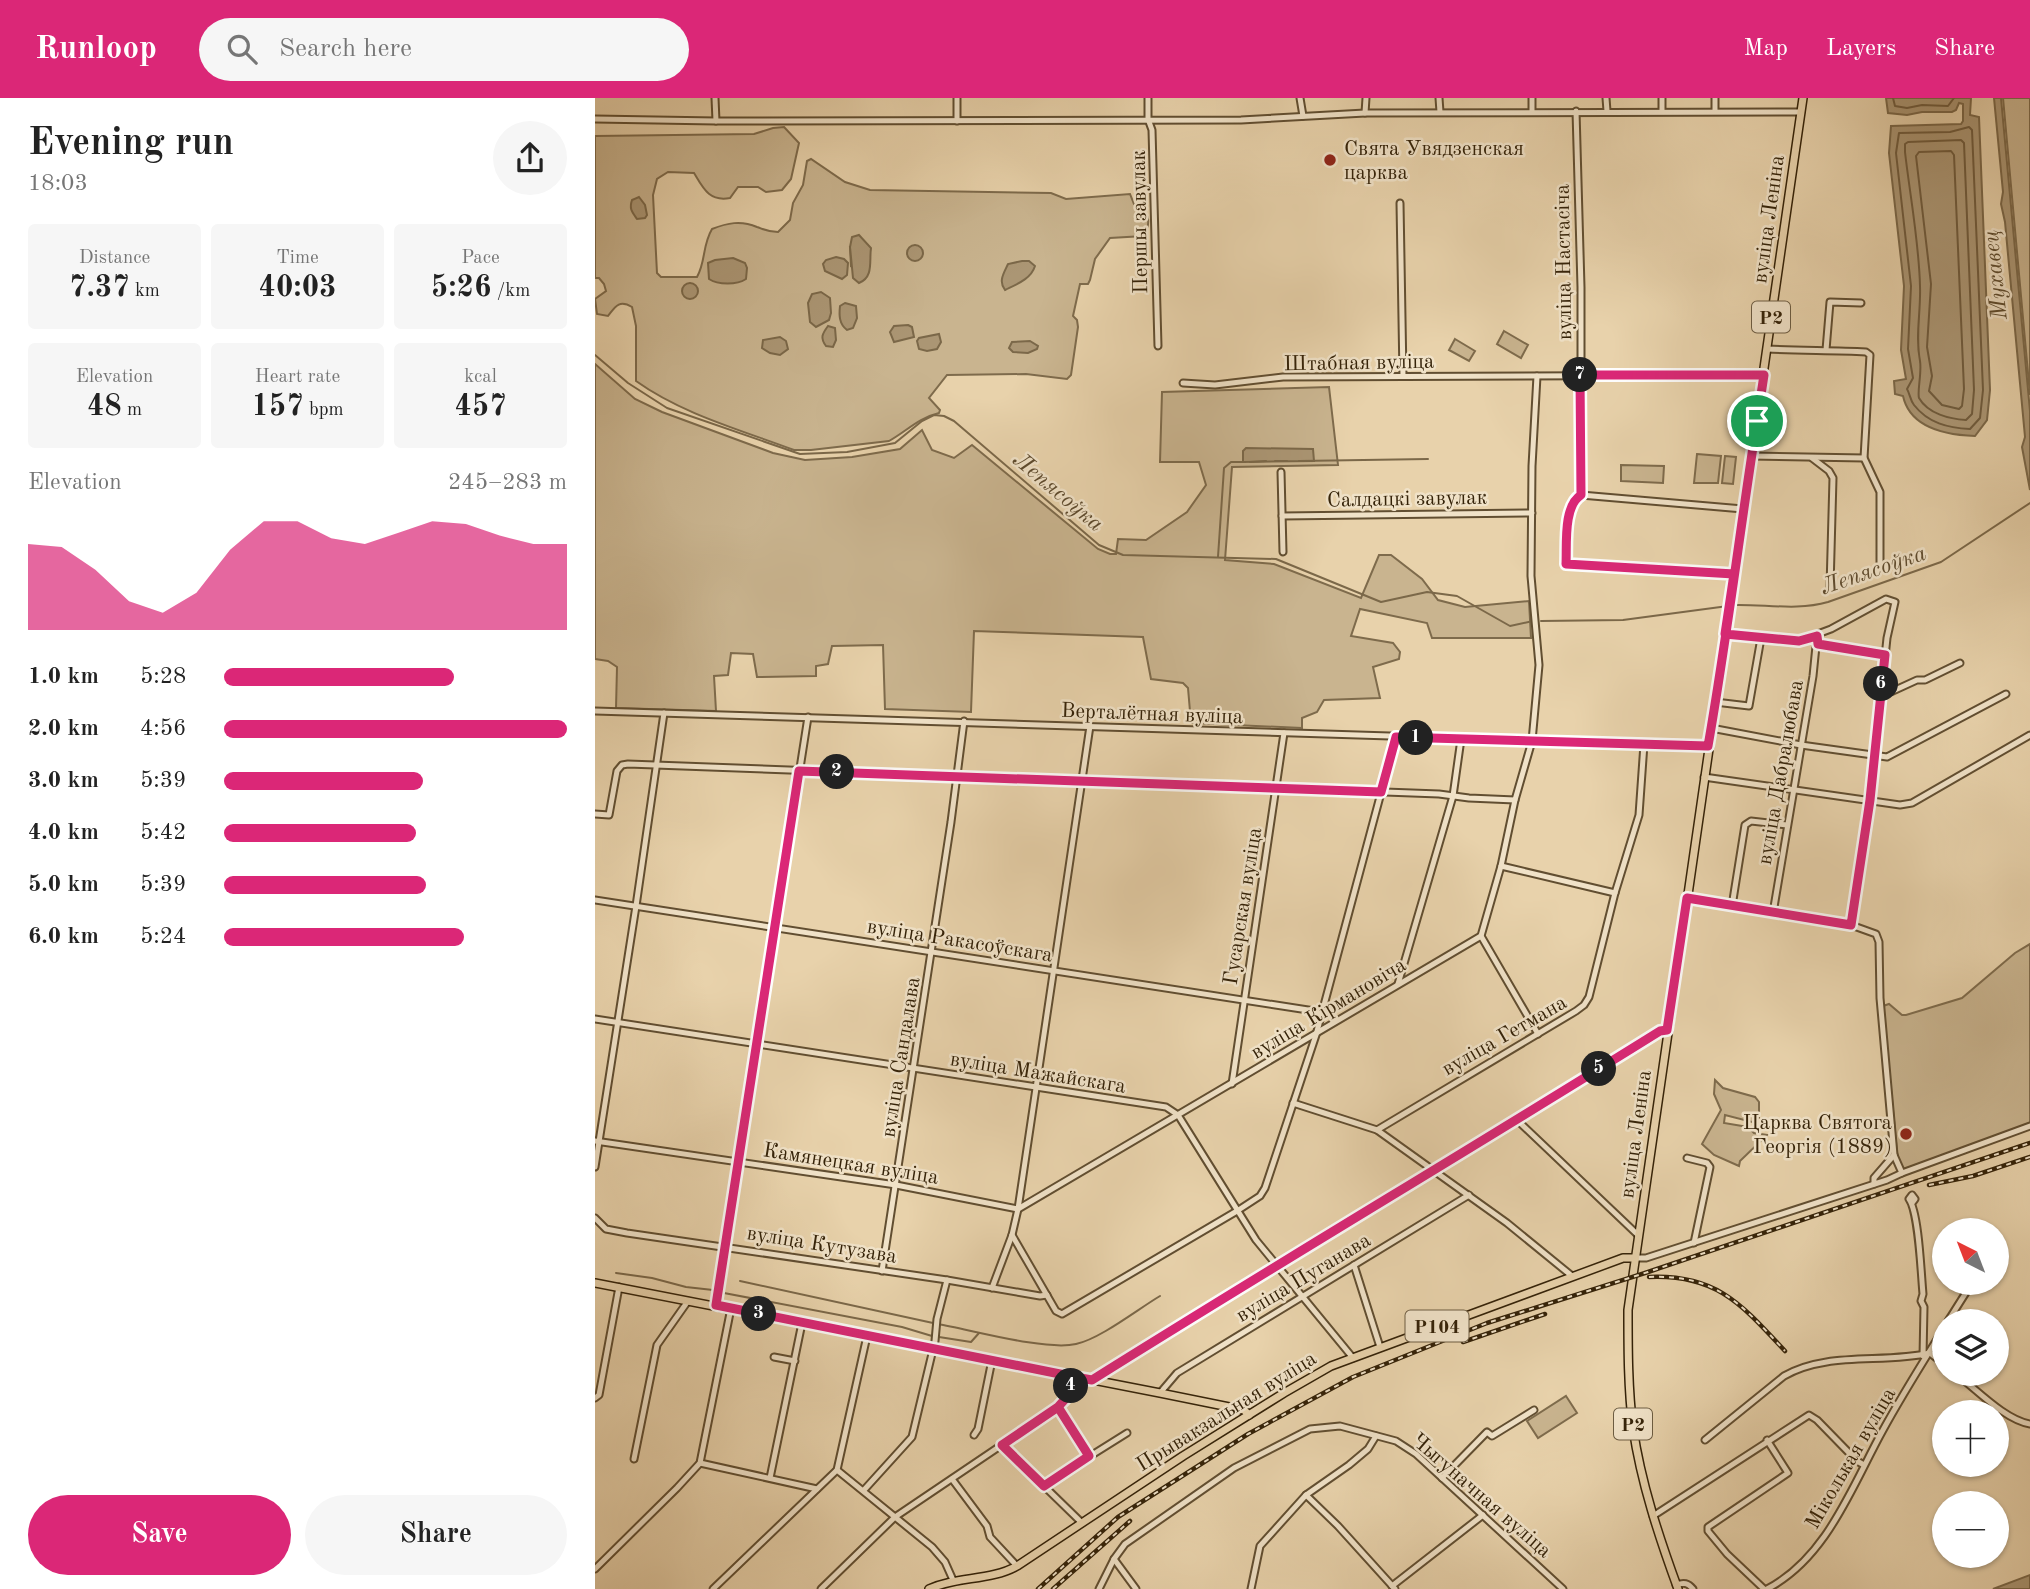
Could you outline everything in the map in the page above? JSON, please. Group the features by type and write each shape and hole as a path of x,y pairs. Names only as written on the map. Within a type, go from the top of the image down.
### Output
{"main road":[{"name":"вуліца Леніна","path":"1677,1587 1653,1516 1636,1446 1629,1392 1628,1310 1803,98"},
{"name":"Прывакзальная вуліца","path":"929,1589 953,1580 994,1574 1017,1566 1249,1415 1316,1375 1380,1347 1572,1276 1623,1258 1635,1258"},
{"path":"595,1283 1160,1393 1244,1410 1249,1415"},
{"path":"1668,1589 1677,1587"}],"street":[{"path":"715,98 716,121"},
{"path":"957,98 957,121"},
{"name":"Першы завулак","path":"1148,98 1148,119 1152,130 1158,346"},
{"path":"1300,98 1303,117"},
{"path":"1365,113 1366,98"},
{"path":"1439,98 1440,112"},
{"path":"1532,98 1532,112"},
{"path":"1607,98 1607,111"},
{"path":"1662,98 1663,111"},
{"path":"1715,98 1716,111"},
{"path":"1784,111 1795,107 1803,98"},
{"name":"вуліца Настасіча","path":"1576,111 1581,287 1581,495"},
{"path":"1784,111 1794,114 1799,126"},
{"path":"595,119 1241,120 1365,113 1801,112"},
{"path":"1401,202 1403,376"},
{"path":"1826,349 1830,302 1861,303"},
{"path":"1767,349 1801,352 1826,349 1866,352 1870,355 1864,458 1880,492 1880,562"},
{"name":"Штабная вуліца","path":"1183,383 1215,385 1283,377 1764,375"},
{"path":"1537,376 1531,576 1539,665 1532,741 1481,936 1538,1034"},
{"path":"1751,456 1864,458"},
{"path":"1812,458 1829,471 1833,478 1830,587"},
{"path":"1281,472 1283,552"},
{"path":"1734,574 1566,564 1571,505 1581,495 1743,509"},
{"name":"Салдацкі завулак","path":"1282,516 1532,513"},
{"path":"1725,634 1799,641 1817,636 1886,598 1895,602 1885,655 1876,756 1851,925"},
{"name":"вуліца Дабралюбава","path":"1773,913 1818,644 1817,636"},
{"path":"1715,702 1749,706 1761,638"},
{"path":"1818,644 1885,655"},
{"path":"1880,694 1917,680 1925,680 1960,663"},
{"path":"1711,728 1801,745 1891,757 2006,694"},
{"name":"Верталётная вуліца","path":"595,711 1708,746"},
{"path":"595,1167 664,713"},
{"path":"716,1305 808,717"},
{"name":"вуліца Сандалава","path":"882,1271 964,721"},
{"path":"992,1288 1012,1235 1018,1209 1090,726"},
{"name":"Гусарская вуліца","path":"1232,1084 1284,733"},
{"path":"1704,777 1900,805 1912,803 2030,735"},
{"path":"1012,1235 1056,1311 1065,1313 1263,1193 1315,1035 1396,737"},
{"path":"1398,984 1453,796 1461,739"},
{"name":"вуліца Гетмана","path":"1377,1130 1584,1005 1589,997 1615,893 1639,815 1644,744"},
{"path":"595,814 608,815 617,771 622,765 1439,794 1515,800"},
{"path":"1732,906 1745,825 1751,821 1787,825"},
{"path":"1501,866 1615,893"},
{"path":"1687,898 1851,925 1876,934 1879,942 1880,998 1894,1155 1902,1173"},
{"name":"вуліца Ракасоўскага","path":"595,900 1321,1012"},
{"name":"вуліца Кірмановіча","path":"1018,1209 1481,936"},
{"name":"вуліца Мажайскага","path":"595,1019 1159,1105 1178,1115"},
{"path":"1092,1380 1275,1265 1660,1031 1667,1030"},
{"path":"1293,1103 1377,1130 1469,1195 1572,1276"},
{"path":"1178,1115 1237,1211 1275,1265 1353,1358"},
{"path":"1517,1120 1638,1236"},
{"path":"1635,1258 1646,1258 1874,1184 2030,1126"},
{"name":"Камянецкая вуліца","path":"597,1141 896,1185 1018,1209"},
{"path":"1874,1184 1874,1178 1894,1155"},
{"path":"1687,1158 1707,1163 1710,1167 1694,1243"},
{"name":"вуліца Пуганава","path":"1160,1393 1178,1373 1469,1195"},
{"path":"1912,1203 1927,1353"},
{"name":"вуліца Кутузава","path":"595,1218 606,1229 617,1231 1039,1296 1047,1295"},
{"path":"1354,1265 1380,1347"},
{"path":"864,1490 912,1437 947,1280"},
{"path":"595,1398 599,1395 619,1287"},
{"path":"634,1460 657,1345 688,1301"},
{"path":"595,1569 700,1463 731,1308"},
{"path":"771,1478 802,1323"},
{"path":"713,1589 837,1470 867,1336"},
{"path":"1927,1353 1932,1346"},
{"path":"1705,1440 1784,1376 1799,1368 1927,1353 1932,1356"},
{"name":"Міколькая вуліца","path":"1765,1589 1783,1581 1817,1546 1836,1519 1927,1353"},
{"path":"774,1357 795,1361"},
{"path":"974,1435 978,1429 992,1360"},
{"path":"821,1589 895,1517 1058,1407 1067,1397 1075,1377"},
{"path":"1972,1386 2003,1411 2030,1424"},
{"path":"1058,1407 1089,1456"},
{"path":"1442,1478 1487,1432 1492,1436 1534,1410"},
{"path":"1653,1516 1809,1415 1864,1465"},
{"name":"Чыгуначная вуліца","path":"1099,1589 1125,1544 1234,1468 1310,1429 1339,1426 1397,1441 1416,1454 1563,1589"},
{"path":"1044,1486 1126,1433"},
{"path":"1251,1589 1260,1546 1306,1495 1349,1465 1368,1448 1376,1436"},
{"path":"1765,1589 1727,1554 1708,1531 1708,1527 1788,1473 1767,1440"},
{"path":"1002,1445 1082,1523"},
{"path":"700,1463 817,1489"},
{"path":"837,1470 932,1547 946,1562 953,1580"},
{"path":"952,1479 987,1526 990,1537 1017,1566"},
{"path":"1306,1495 1394,1588 1483,1515"},
{"path":"1114,1559 1136,1589"},
{"path":"1677,1587 1682,1583 1693,1589"}],"shaded area":[{"path":"2003,98 2030,98 2030,395"},
{"path":"784,127 799,143 791,179 782,190 766,192 758,187 738,187 730,198 723,199 707,193 694,173 668,172 657,179 653,195 657,273 661,277 697,277 712,229 740,223 778,232 790,220 793,203 803,185 807,161 811,159 845,182 870,190 1051,193 1066,199 1130,194 1134,204 1146,213 1148,225 1144,236 1110,238 1095,259 1088,284 1080,284 1073,316 1078,327 1071,375 1067,379 1026,374 947,375 929,398 940,410 939,413 919,421 889,441 794,450 692,412 636,381 636,326 632,307 621,304 608,316 597,314 595,299 606,291 599,278 595,278 595,136 754,134","holes":["850,247 870,249 870,262 851,266"]},
{"path":"1504,331 1528,345 1521,358 1497,344"},
{"path":"1455,339 1475,351 1469,361 1449,350"},
{"path":"595,364 635,399 662,412 773,453 805,460 852,457 900,449 922,430 932,450 954,458 972,445 1098,549 1110,554 1116,554 1118,539 1146,540 1187,512 1206,485 1199,462 1160,462 1162,392 1329,387 1338,465 1232,467 1225,560 1274,564 1361,598 1379,555 1391,555 1422,579 1438,600 1465,607 1529,601 1531,638 1432,638 1427,623 1360,609 1351,636 1393,643 1400,652 1399,659 1373,667 1380,698 1324,700 1317,712 1302,718 1302,728 1191,723 1188,688 1183,683 1151,679 1143,637 974,631 971,712 885,709 883,645 832,646 828,664 816,666 816,676 757,677 753,654 731,653 728,675 714,676 716,711 616,708 617,667 608,661 595,659"},
{"path":"1697,454 1721,456 1718,483 1694,483"},
{"path":"1725,456 1736,457 1733,484 1722,483"},
{"path":"1621,465 1664,466 1663,483 1621,481"},
{"path":"2030,944 2030,1124 1902,1170 1898,1162 1883,1006 1889,1004 1902,1015 1906,1015 1962,998 2015,953"},
{"path":"1715,1080 1723,1088 1755,1097 1759,1102 1759,1118 1752,1122 1725,1115 1724,1123 1748,1127 1754,1133 1767,1135 1740,1161 1739,1166 1714,1155 1702,1144 1721,1110 1714,1094"},
{"path":"1566,1396 1577,1413 1538,1438 1527,1421"}],"water":[{"path":"1886,98 1971,98 1970,115 1979,117 1990,390 1987,420 1975,436 1953,434 1931,428 1921,422 1913,416 1903,396 1895,394 1894,381 1906,379 1901,350 1904,286 1889,153 1891,126 1961,124 1963,104 1959,103 1952,112 1907,115 1888,113"},
{"path":"1994,98 2001,98 2030,411 2030,490 2022,447 2025,437 2005,222 2001,204 2003,192"},
{"path":"639,197 645,205 647,215 637,219 631,206 632,200"},
{"path":"859,235 871,248 869,273 859,283 853,278 850,247 852,237"},
{"path":"915,245 921,247 921,259 915,261 909,259 907,253 909,247"},
{"path":"836,257 848,263 847,275 842,279 825,271 823,264"},
{"path":"733,258 745,263 746,279 727,284 709,279 708,263"},
{"path":"1029,261 1035,266 1033,271 1023,281 1005,290 1002,280 1008,264"},
{"path":"687,283 693,283 698,291 696,297 687,299 682,294 682,288"},
{"path":"821,292 830,298 831,313 829,320 816,327 810,322 808,303 812,294"},
{"path":"845,303 856,306 857,318 853,328 847,330 842,325 840,316 840,306"},
{"path":"828,326 835,328 836,340 833,347 826,346 822,338"},
{"path":"894,326 912,327 914,337 894,342 890,332"},
{"path":"939,334 941,342 937,349 919,349 919,338"},
{"path":"780,337 786,341 788,349 780,355 762,348 763,340"},
{"path":"1030,341 1038,346 1028,353 1013,352 1009,348 1012,342"},
{"path":"1246,448 1313,449 1314,461 1243,462 1243,451"},
{"path":"2030,1575 2030,1589 1993,1589"}],"waterway":[{"name":"Лепясоўка","path":"595,355 628,383 667,408 800,454 847,452 895,443 922,421 934,415 944,416 954,421 1099,545 1123,555 1276,559 1381,602 1427,592 1457,596 1510,626 1533,621"},
{"path":"1299,461 1428,459"},
{"path":"1250,462 1266,461"},
{"path":"1275,461 1287,461"},
{"path":"1218,557 1224,468 1231,462 1245,462"},
{"name":"Лепясоўка","path":"1733,605 1793,607 1828,602 1941,562 2030,503"},
{"name":"Лепясоўка","path":"1541,621 1623,620 1728,606"},
{"path":"616,1273 713,1290"},
{"path":"740,1281 933,1323"},
{"path":"724,1293 902,1327 932,1336"},
{"path":"938,1324 1047,1345 1076,1344 1107,1330 1160,1296"},
{"path":"939,1337 971,1342 979,1333"}],"railway":[{"path":"1038,1589 1118,1517 1248,1434 1353,1377 1487,1323 1648,1272 2030,1143"},
{"path":"1929,1185 1973,1176 2030,1157"},
{"path":"1649,1277 1673,1277 1711,1287 1741,1307 1785,1351"},
{"path":"1463,1342 1545,1314"},
{"path":"1053,1589 1130,1521"}],"place":[{"name":"Свята Увядзенская царква","path":"1330,160"},
{"name":"Царква Святога Георгія (1889)","path":"1906,1134"}],"route":[{"path":"1757,421 1734,574 1728,611 1708,746 1396,737 1381,792 799,771 716,1305 1075,1377 1067,1397 1058,1407 1089,1456 1044,1486 1002,1445 1058,1407 1067,1397 1075,1377 1092,1380 1275,1265 1660,1031 1667,1030 1687,898 1851,925 1876,756 1885,655 1818,644 1817,636 1799,641 1725,634 1734,574 1566,564 1571,505 1581,495 1580,375 1764,375 1757,421"}],"water label":[{"name":"Мухавец","path":"1994,275"}]}
